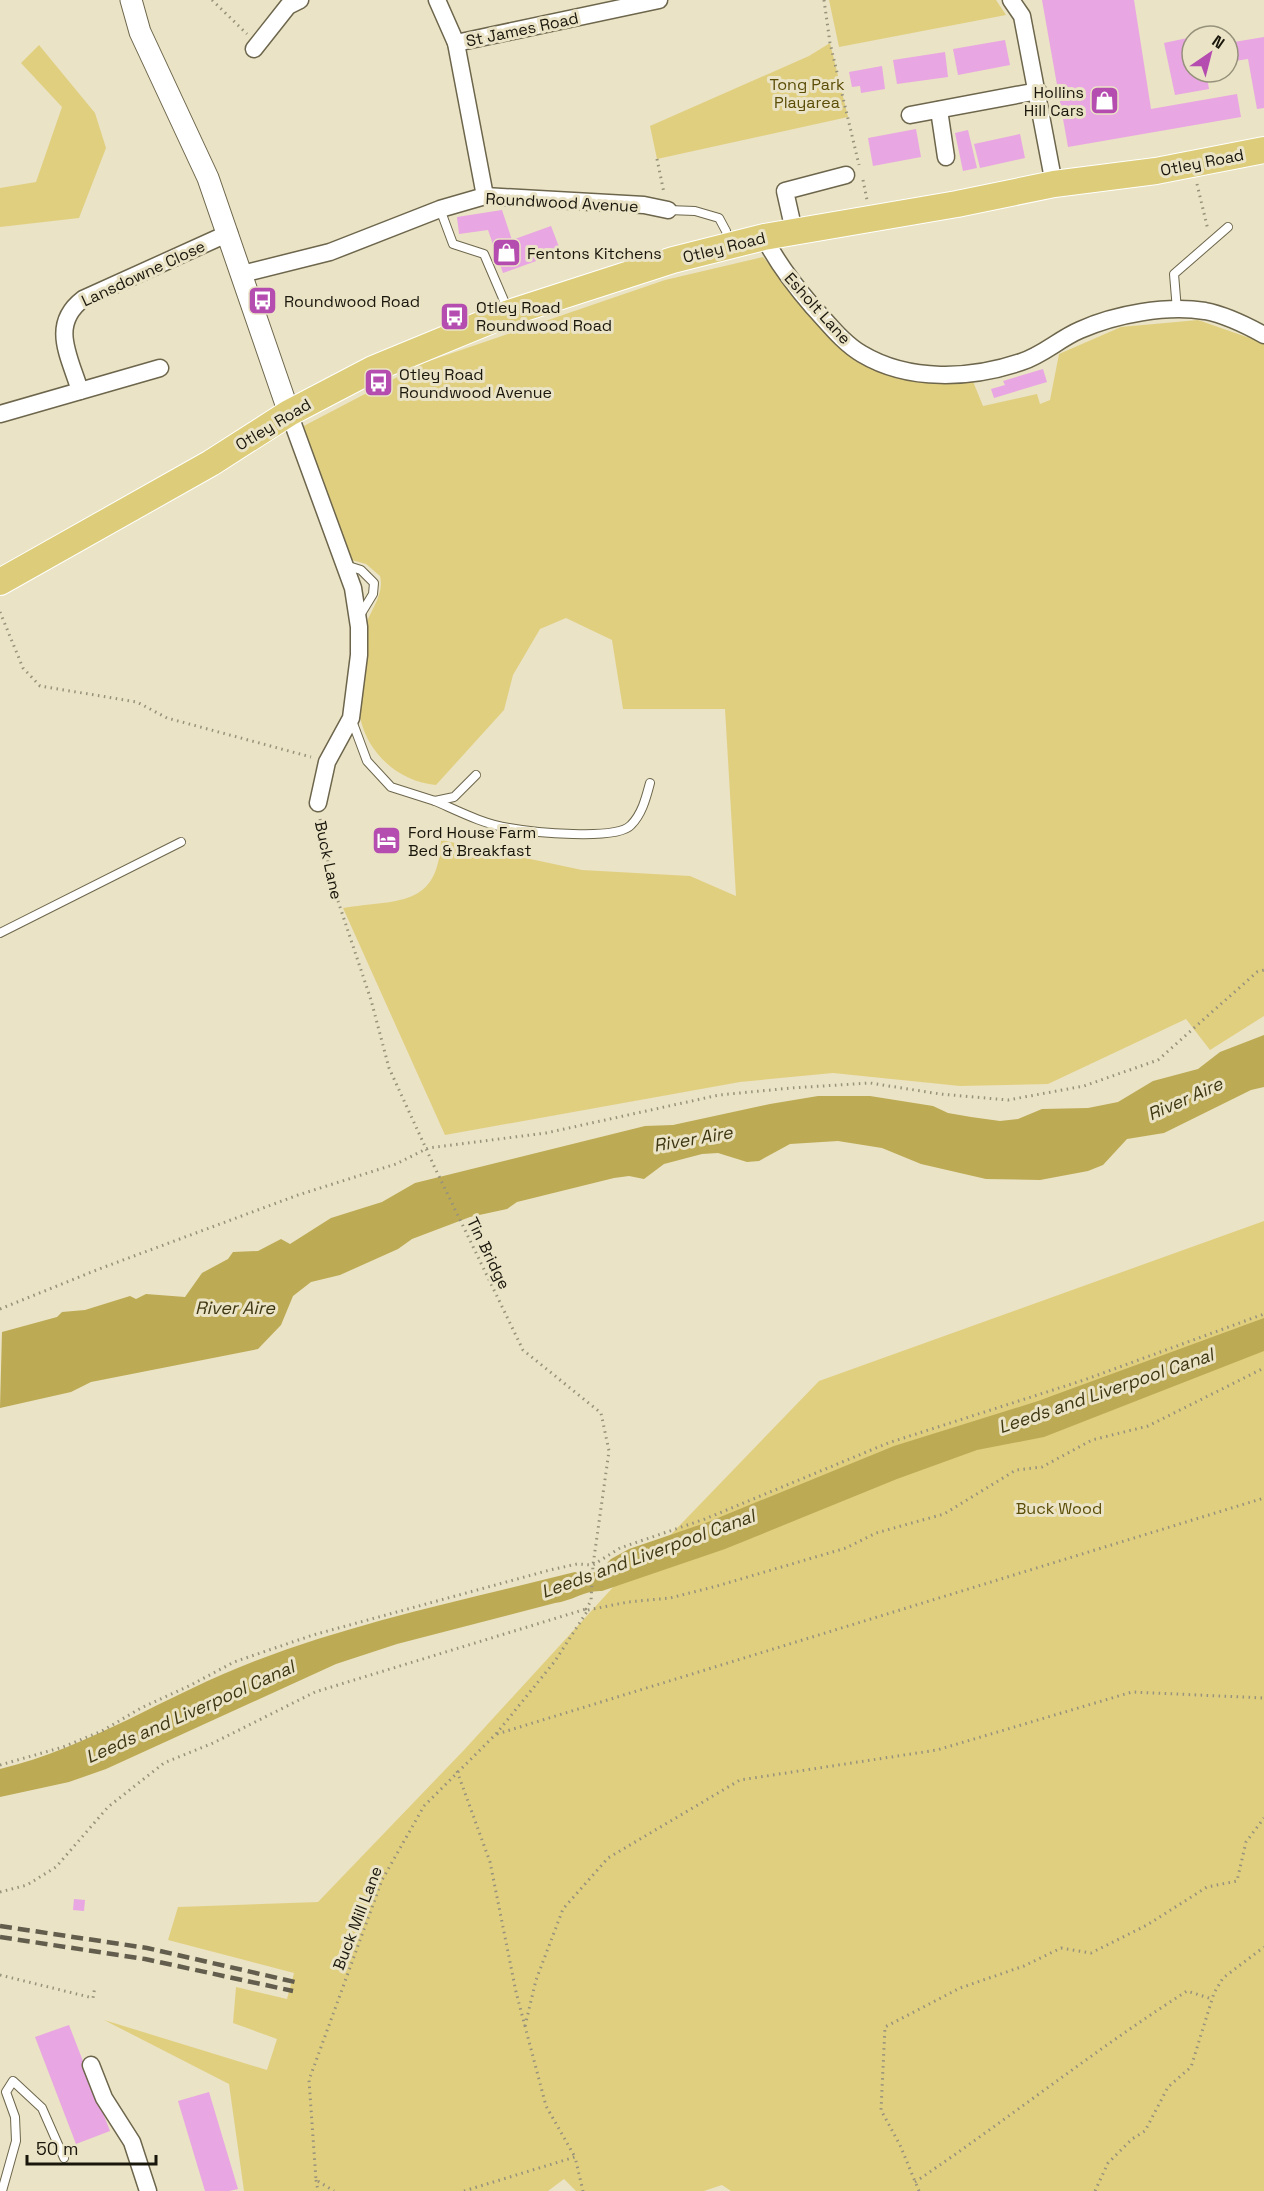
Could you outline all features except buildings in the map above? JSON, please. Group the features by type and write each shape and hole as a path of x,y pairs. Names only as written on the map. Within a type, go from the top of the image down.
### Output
{"main road":[{"name":"Otley Road","path":"0,582 211,463 288,412 374,369 509,313 652,266 764,237 1054,184 1193,164 1264,150"}],"street":[{"path":"131,0 140,32 208,178 229,233 288,412"},
{"path":"254,49 288,6 300,0"},
{"path":"437,0 456,43 484,196"},
{"name":"St James Road","path":"456,43 659,0"},
{"path":"1011,0 1022,16 1054,184"},
{"path":"910,115 1038,92"},
{"path":"939,110 946,157"},
{"path":"795,231 785,190 846,175"},
{"name":"Roundwood Avenue","path":"242,274 330,252 440,209 484,196 644,206 668,210"},
{"name":"Lansdowne Close","path":"80,391 63,334 65,320 71,308 83,299 229,233"},
{"name":"Esholt Lane","path":"764,237 775,260 835,331 861,354 895,369 937,376 992,370 1043,354 1078,331 1106,320 1161,310 1205,311 1244,324 1264,334"},
{"path":"0,414 160,368"},
{"name":"Buck Lane","path":"288,412 353,588 357,619 359,655 351,718 327,762 318,803"},
{"path":"91,2065 104,2098 132,2142 148,2191"}],"lane":[{"path":"440,209 453,244 484,254 509,313"},
{"name":"Roundwood Avenue","path":"668,210 695,211 719,218 726,231 728,245"},
{"path":"1177,311 1174,274 1228,227"},
{"path":"351,718 367,760 377,774 391,787 508,828 602,835 618,833 631,826 643,807 650,783"},
{"path":"435,801 453,797 476,774"},
{"path":"0,933 181,842"},
{"path":"2,2191 16,2141 15,2117 6,2092 13,2081 42,2108 64,2158"}],"path":[{"path":"212,0 244,28 254,49"},
{"path":"824,0 830,44 872,219"},
{"path":"657,159 668,210"},
{"path":"1193,164 1211,242"},
{"path":"0,612 23,668 40,686 137,702 167,718 327,762"},
{"name":"Buck Lane","path":"318,803 332,883 371,1000 389,1068 428,1148 434,1166"},
{"path":"0,1309 99,1269 298,1195 396,1164 428,1148 546,1133 719,1095 791,1088 870,1083 940,1094 1008,1100 1084,1086 1158,1060 1257,972 1264,970"},
{"name":"Tin Bridge","path":"434,1166 523,1350 601,1413 609,1450 593,1567"},
{"path":"0,1765 63,1747 102,1731 141,1708 192,1685 234,1662 313,1635 550,1570 577,1564 593,1567 620,1548 705,1519 909,1435 1084,1380 1264,1314"},
{"path":"0,1892 27,1885 56,1867 108,1807 164,1763 213,1743 315,1692 587,1610 628,1602 670,1598 846,1548 876,1533 944,1514 1016,1470 1042,1467 1092,1440 1148,1426 1264,1368"},
{"path":"496,1734 1264,1498"},
{"name":"Buck Mill Lane","path":"318,2191 309,2080 382,1880 424,1806 496,1734 555,1661 591,1601 593,1567"},
{"path":"525,2026 536,1980 563,1909 608,1858 740,1780 937,1750 1132,1692 1264,1698"},
{"path":"457,1771 490,1862 516,1992 546,2106 575,2157 583,2191"},
{"path":"919,2191 900,2145 881,2110 885,2027 960,1988 1024,1966 1061,1948 1091,1953 1147,1925 1207,1887 1237,1881 1246,1842 1264,1818"},
{"path":"1095,2191 1108,2163 1132,2139 1145,2131 1168,2087 1191,2067 1212,1999 1223,1978 1264,1947"},
{"path":"0,1975 93,1998 95,1986"},
{"path":"915,2182 993,2130 1129,2028 1187,1991 1212,1999"},
{"path":"464,2191 575,2157"},
{"path":"316,2180 334,2191"}],"green space":[{"path":"829,0 996,0 1006,15 839,47"},
{"name":"Tong Park Playarea","path":"830,43 848,117 657,159 650,126 809,56"},
{"path":"39,45 95,113 106,148 79,218 0,227 0,188 36,182 62,107 21,63"},
{"path":"763,257 838,345 889,372 972,379 983,406 1037,394 1040,404 1050,400 1059,354 1121,327 1198,320 1264,343 1264,1016 1210,1050 1186,1019 1048,1084 960,1086 833,1073 740,1082 445,1135 343,908 397,901 411,897 423,889 432,878 438,862 441,840 582,870 690,876 736,896 725,709 623,709 612,640 566,618 540,629 513,675 504,710 436,785 422,783 396,771 385,762 368,739 359,711 364,633 379,596 380,576 366,564 348,559 298,429 426,362 665,280"},
{"name":"Buck Wood","path":"1264,1221 1264,2191 731,2191 722,2185 704,2191 576,2191 564,2179 548,2191 244,2191 229,2084 104,2020 267,2070 277,2039 233,2023 236,1987 287,1999 294,1973 168,1940 178,1907 318,1902 464,1750 616,1584 627,1580 819,1381"}],"water":[{"name":"River Aire","path":"1264,1035 1264,1087 1251,1090 1164,1133 1127,1139 1103,1165 1088,1171 1040,1180 986,1179 921,1164 882,1148 838,1141 790,1144 759,1161 747,1162 718,1153 702,1154 664,1164 644,1179 629,1176 614,1178 517,1202 507,1209 470,1217 412,1239 398,1249 340,1275 311,1282 293,1296 281,1325 258,1349 91,1382 71,1392 0,1408 2,1332 57,1317 62,1312 85,1310 130,1296 136,1299 146,1294 185,1297 202,1273 228,1259 233,1252 258,1251 281,1239 290,1244 331,1218 382,1202 415,1183 645,1126 673,1125 818,1096 870,1096 933,1106 948,1113 1000,1121 1018,1119 1042,1109 1088,1108 1118,1102 1153,1081 1198,1069 1220,1052"},
{"name":"Leeds and Liverpool Canal","path":"1264,1318 1264,1351 1044,1437 977,1450 897,1479 725,1549 602,1591 590,1592 561,1602 397,1644 336,1664 106,1769 69,1782 0,1797 0,1769 34,1759 98,1734 255,1661 374,1622 575,1572 583,1575 599,1571 611,1559 629,1549 708,1522 894,1446 1038,1401"}],"railway":[{"path":"0,1926 147,1948 295,1982"},
{"path":"0,1937 145,1959 293,1991"}],"place":[{"name":"Hollins Hill Cars","path":"1105,101"},
{"name":"Fentons Kitchens","path":"506,253"},
{"name":"Roundwood Road","path":"263,301"},
{"name":"Otley Road Roundwood Road","path":"455,316"},
{"name":"Otley Road Roundwood Avenue","path":"378,383"},
{"name":"Ford House Farm Bed & Breakfast","path":"387,841"}]}
